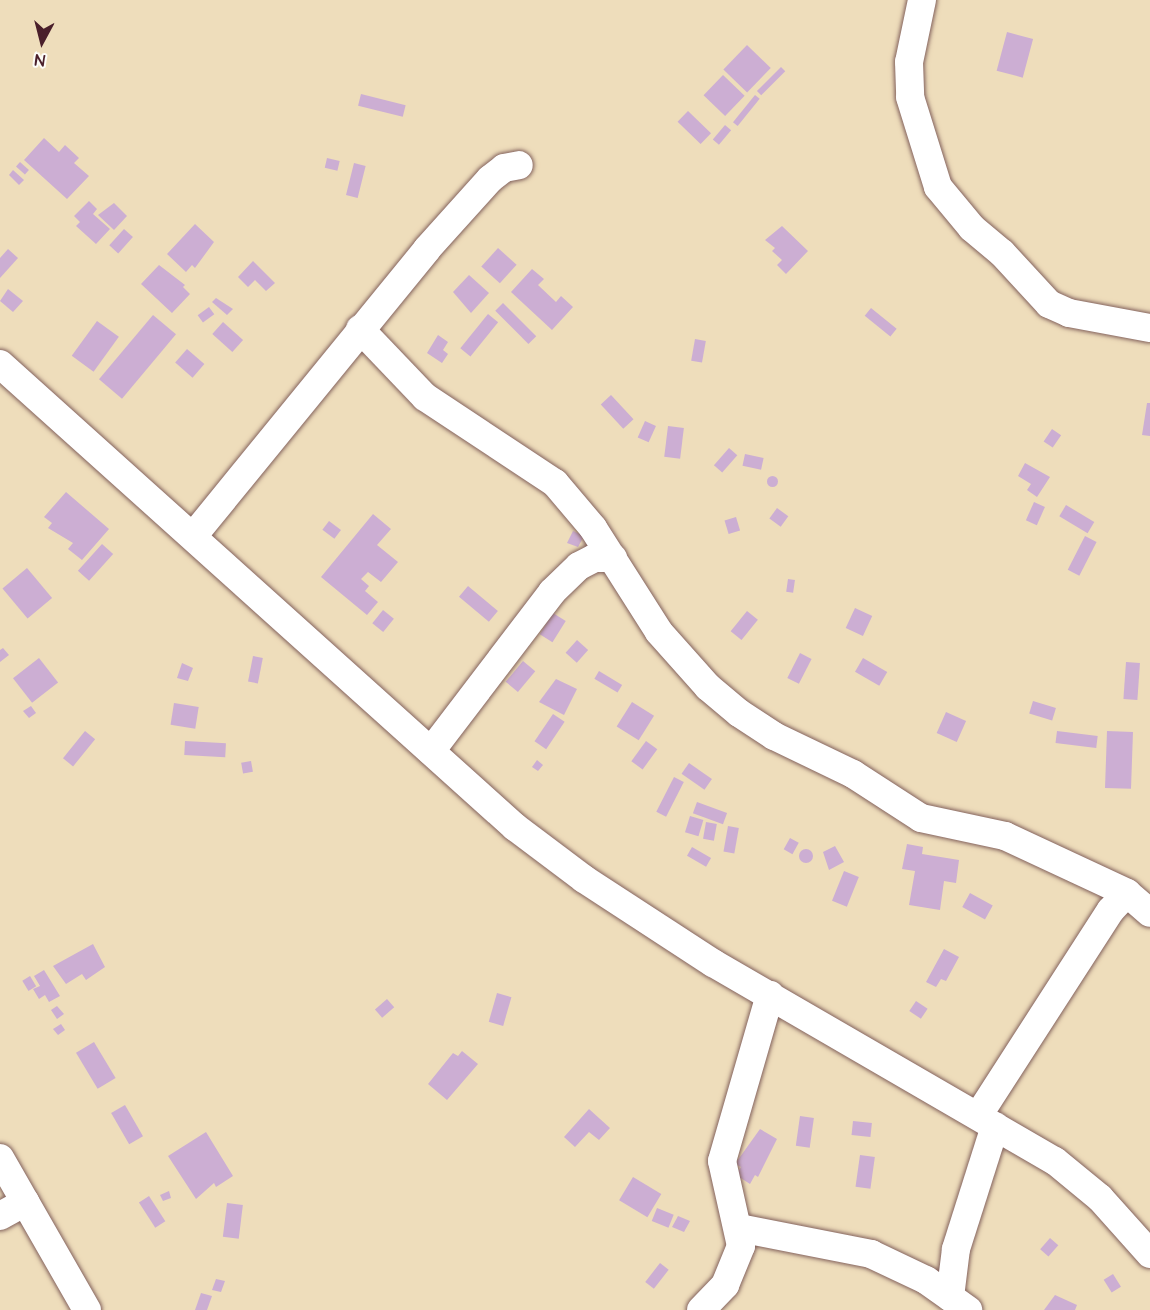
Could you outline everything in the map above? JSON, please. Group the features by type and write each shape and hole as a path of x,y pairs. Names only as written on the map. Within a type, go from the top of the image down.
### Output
{"street":[{"path":"922,0 909,62 910,98 938,188 972,228 1002,253 1049,304 1069,313 1150,328"},
{"path":"194,535 360,329 490,179 504,168 519,165"},
{"path":"360,329 425,397 555,483 582,513 659,632 708,687 748,718 853,774 921,818 986,829 1127,893 1150,913"},
{"path":"0,364 194,535 515,827 584,879 770,995 1064,1168 1100,1198 1150,1254"},
{"path":"431,751 552,592 579,566 595,558 612,558"},
{"path":"959,1304 956,1249 987,1121 1111,910 1127,893"},
{"path":"702,1310 725,1285 737,1262 741,1246 740,1228 722,1174 722,1161 770,995"},
{"path":"0,1158 87,1310"},
{"path":"0,1216 25,1202"},
{"path":"740,1228 871,1254 926,1280 959,1304"}],"building":[{"path":"1007,32 1033,39 1023,78 997,71"},
{"path":"747,45 771,68 747,92 723,69"},
{"path":"781,67 785,71 761,95 757,91"},
{"path":"723,75 745,96 725,116 704,95"},
{"path":"361,94 406,105 403,117 358,106"},
{"path":"755,95 760,99 738,126 733,122"},
{"path":"688,111 711,133 701,144 678,122"},
{"path":"725,125 731,130 719,145 713,140"},
{"path":"44,138 59,152 65,145 79,158 74,163 89,176 67,199 24,160"},
{"path":"327,158 340,161 337,171 325,168"},
{"path":"20,162 29,170 25,174 16,166"},
{"path":"354,163 366,166 358,198 346,195"},
{"path":"13,170 24,180 19,185 9,175"},
{"path":"89,201 97,209 93,214 110,229 96,244 76,226 80,222 74,216"},
{"path":"114,203 127,216 114,230 98,215"},
{"path":"195,224 214,242 195,268 192,265 186,272 167,254"},
{"path":"782,226 808,251 786,274 777,265 782,260 772,251 775,248 765,240"},
{"path":"124,229 133,237 118,253 109,245"},
{"path":"498,248 517,265 500,283 481,267"},
{"path":"8,249 18,258 0,278 0,258"},
{"path":"253,261 275,283 266,291 255,280 248,287 238,277"},
{"path":"159,265 185,285 183,287 190,294 172,313 141,284"},
{"path":"532,269 544,279 538,285 556,302 561,296 573,307 552,330 511,292"},
{"path":"469,275 489,293 471,313 453,292"},
{"path":"8,289 23,301 13,312 0,301"},
{"path":"216,298 233,309 227,315 212,302"},
{"path":"503,303 536,336 528,344 495,311"},
{"path":"209,307 214,314 203,323 198,315"},
{"path":"871,308 897,329 890,337 865,316"},
{"path":"488,314 498,322 470,356 460,348"},
{"path":"153,315 176,334 122,399 99,379"},
{"path":"97,321 119,337 94,372 72,356"},
{"path":"223,322 243,340 232,352 212,334"},
{"path":"438,335 448,342 443,350 448,354 442,363 427,353"},
{"path":"695,339 706,341 702,363 691,361"},
{"path":"187,349 204,364 193,378 175,363"},
{"path":"611,395 634,419 623,429 601,405"},
{"path":"1147,403 1150,403 1150,436 1142,435"},
{"path":"645,421 656,426 649,442 638,437"},
{"path":"668,426 684,428 680,459 664,457"},
{"path":"1052,429 1061,435 1053,448 1044,441"},
{"path":"729,448 737,455 722,473 714,465"},
{"path":"745,454 764,458 761,470 743,466"},
{"path":"1025,463 1050,477 1037,497 1027,490 1031,484 1018,476"},
{"path":"772,475 778,481 772,487 766,481"},
{"path":"66,492 109,529 82,560 68,549 73,543 48,528 52,523 44,517"},
{"path":"1034,502 1045,507 1037,525 1026,520"},
{"path":"1066,505 1094,522 1088,533 1059,516"},
{"path":"777,508 788,516 781,527 769,519"},
{"path":"373,514 391,529 377,545 398,562 381,582 368,572 361,579 369,586 365,591 378,602 367,615 321,577"},
{"path":"736,517 740,530 729,534 725,521"},
{"path":"329,521 341,530 334,539 322,530"},
{"path":"573,531 584,536 578,547 567,543"},
{"path":"1085,536 1097,542 1079,576 1068,570"},
{"path":"102,544 113,554 89,581 78,571"},
{"path":"27,568 52,598 28,618 2,589"},
{"path":"788,579 795,580 793,593 786,592"},
{"path":"468,586 498,611 489,622 459,597"},
{"path":"855,608 872,616 863,636 846,628"},
{"path":"383,610 394,619 383,632 372,623"},
{"path":"747,611 758,620 742,640 731,631"},
{"path":"553,613 566,621 552,642 540,634"},
{"path":"577,640 588,650 577,663 566,653"},
{"path":"3,648 9,655 0,662 0,650"},
{"path":"800,653 812,659 799,684 787,678"},
{"path":"253,656 263,658 258,683 248,682"},
{"path":"39,658 58,682 32,703 13,678"},
{"path":"863,658 887,672 879,686 855,672"},
{"path":"523,661 535,671 518,692 506,682"},
{"path":"1126,662 1140,663 1137,700 1123,699"},
{"path":"182,663 193,668 188,681 177,678"},
{"path":"599,671 622,685 618,693 594,679"},
{"path":"556,679 577,689 564,715 539,702"},
{"path":"1033,701 1056,708 1052,720 1029,713"},
{"path":"632,702 654,716 639,740 617,727"},
{"path":"174,703 199,707 195,729 171,725"},
{"path":"31,706 36,713 29,718 23,711"},
{"path":"946,712 966,721 957,742 937,733"},
{"path":"553,714 565,722 546,749 535,741"},
{"path":"85,731 95,739 73,766 63,758"},
{"path":"1057,731 1098,736 1096,748 1056,743"},
{"path":"1107,731 1133,732 1131,789 1105,788"},
{"path":"185,741 226,743 225,757 184,755"},
{"path":"646,741 657,749 643,769 631,761"},
{"path":"537,760 543,765 538,771 532,767"},
{"path":"251,761 253,772 243,774 241,763"},
{"path":"689,763 712,779 704,790 682,774"},
{"path":"674,777 684,782 666,817 656,812"},
{"path":"697,802 727,813 723,824 693,813"},
{"path":"690,816 703,820 698,836 685,832"},
{"path":"706,822 717,824 714,841 703,839"},
{"path":"728,826 739,828 734,854 723,852"},
{"path":"790,838 799,843 792,854 784,849"},
{"path":"907,844 923,847 922,854 959,860 956,883 944,881 940,910 909,905 915,871 902,869"},
{"path":"835,846 844,862 829,870 823,852"},
{"path":"692,847 711,858 706,867 687,856"},
{"path":"806,849 811,851 813,856 811,861 806,863 801,861 799,856 801,851"},
{"path":"844,871 859,877 847,907 832,901"},
{"path":"970,893 993,906 985,920 962,907"},
{"path":"93,944 105,967 86,980 82,974 66,984 53,966"},
{"path":"944,949 959,957 946,981 941,979 936,987 926,982"},
{"path":"44,970 60,996 49,1002 45,995 39,999 33,989 40,986 34,976"},
{"path":"30,976 36,986 28,991 22,981"},
{"path":"497,993 511,997 503,1026 489,1022"},
{"path":"387,999 394,1007 382,1018 375,1009"},
{"path":"916,1001 928,1009 921,1019 909,1011"},
{"path":"57,1006 64,1014 57,1019 51,1010"},
{"path":"61,1024 65,1030 58,1035 53,1029"},
{"path":"94,1042 116,1078 98,1089 76,1053"},
{"path":"462,1051 478,1064 447,1100 428,1084 453,1053 458,1056"},
{"path":"125,1105 143,1136 129,1144 111,1113"},
{"path":"589,1109 610,1128 599,1140 589,1132 575,1147 564,1137"},
{"path":"800,1116 814,1118 810,1148 796,1146"},
{"path":"853,1121 872,1123 870,1137 852,1135"},
{"path":"760,1129 777,1139 758,1177 755,1175 750,1184 736,1175 741,1167 735,1164"},
{"path":"206,1132 233,1176 216,1187 214,1183 196,1199 168,1156"},
{"path":"860,1155 875,1157 870,1189 856,1187"},
{"path":"633,1177 661,1194 647,1217 619,1200"},
{"path":"169,1191 171,1198 163,1201 160,1195"},
{"path":"149,1196 165,1221 155,1228 139,1203"},
{"path":"227,1203 243,1205 239,1239 223,1237"},
{"path":"657,1208 674,1215 668,1228 652,1221"},
{"path":"678,1216 690,1221 684,1232 672,1227"},
{"path":"1050,1238 1058,1245 1048,1257 1040,1249"},
{"path":"660,1263 669,1270 654,1289 645,1282"},
{"path":"1113,1274 1121,1287 1112,1293 1104,1280"},
{"path":"216,1279 225,1281 221,1292 212,1290"},
{"path":"201,1293 212,1296 207,1310 195,1310"},
{"path":"1055,1295 1077,1305 1075,1310 1044,1310"}]}
